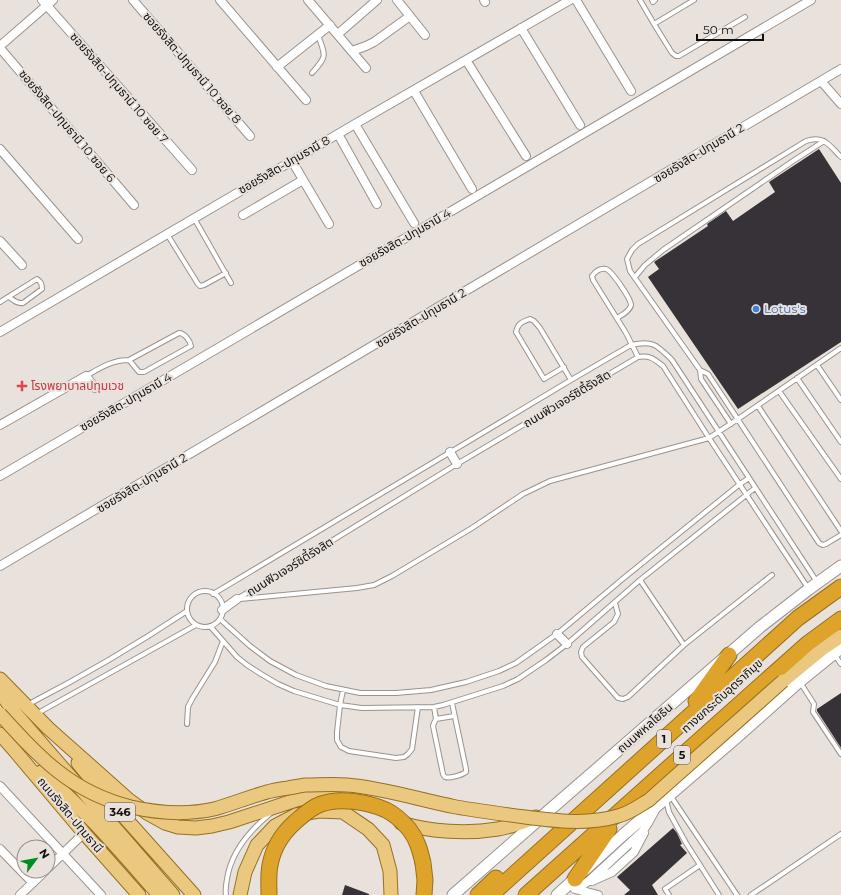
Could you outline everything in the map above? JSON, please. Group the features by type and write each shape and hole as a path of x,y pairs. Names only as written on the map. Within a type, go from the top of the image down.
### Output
{"highway":[{"name":"ถนนพหลโยธิน","path":"491,895 798,618 841,587"},
{"name":"ทางยกระดับอุตราภิมุข","path":"499,895 796,630 841,596"},
{"name":"ทางยกระดับอุตราภิมุข","path":"526,895 807,644 841,619"},
{"name":"1","path":"534,895 747,703 812,647 841,626"},
{"path":"693,705 729,654"},
{"path":"478,895 693,705 739,670"},
{"path":"347,785 387,810 410,830 420,848 425,880 424,895"},
{"path":"269,895 270,864 275,851 281,838 290,826 302,815 321,804 331,801 345,800 362,802 387,810"},
{"path":"577,885 612,824"}],"main road":[{"name":"ถนนพหลโยธิน","path":"453,895 760,627 841,566"},
{"path":"0,714 42,759 70,781 85,790 100,796 143,809 165,812 197,812 215,809 268,792 302,786 347,785 380,790 457,807 552,820 588,821 619,816 649,800 783,681 822,649 841,636"},
{"path":"560,892 577,885 665,799 799,682 837,651"},
{"name":"346","path":"0,678 48,728 102,792 194,895"},
{"path":"0,692 15,713 173,895"},
{"path":"48,728 129,800 147,813 165,823 178,827 196,828 212,826 241,819 282,804 319,797 331,797 355,804 384,817 410,826 448,831 480,831 498,829 518,824 545,814"},
{"name":"ถนนรังสิต-ปทุมธานี","path":"1,737 15,751 84,833 139,895"},
{"path":"15,751 55,784 91,818 159,895"},
{"path":"240,895 245,872 257,845 275,826 296,815 319,811 343,812 368,828 383,845 390,871 391,895"}],"street":[{"name":"ซอยรังสิต-ปทุมธานี 10 ซอย 8","path":"133,0 250,136"},
{"path":"220,0 306,100"},
{"path":"308,0 366,68"},
{"path":"338,34 377,0"},
{"path":"396,0 425,34"},
{"name":"ซอยรังสิต-ปทุมธานี 8","path":"0,332 570,0"},
{"path":"576,0 631,92"},
{"name":"ซอยรังสิต-ปทุมธานี 4","path":"0,476 810,0"},
{"path":"0,47 47,2"},
{"name":"ซอยรังสิต-ปทุมธานี 10 ซอย 7","path":"47,2 192,170"},
{"path":"352,51 374,42 410,16"},
{"path":"277,67 330,25"},
{"path":"521,28 580,125"},
{"name":"ซอยรังสิต-ปทุมธานี 10 ซอย 6","path":"0,47 134,205"},
{"path":"466,60 526,156"},
{"name":"ซอยรังสิต-ปทุมธานี 2","path":"0,566 841,69"},
{"path":"821,81 841,104"},
{"path":"414,91 472,189"},
{"path":"355,124 414,223"},
{"path":"338,134 377,204"},
{"path":"0,149 78,239"},
{"path":"292,161 329,224"},
{"path":"243,215 303,180"},
{"path":"0,241 22,265"},
{"path":"0,425 86,376 95,388"},
{"path":"450,452 457,464"},
{"path":"221,614 237,599"},
{"path":"557,634 566,644"},
{"path":"0,786 101,895"},
{"path":"577,885 590,880 637,836 665,799"},
{"path":"56,860 84,833"},
{"path":"0,849 33,883"},
{"path":"20,895 37,879"},
{"path":"577,885 597,895"}],"lane":[{"path":"640,0 672,53 676,56 679,56 745,16"},
{"path":"652,0 653,2 655,0"},
{"path":"654,24 694,0"},
{"path":"312,73 322,61 324,56 323,48 318,35"},
{"path":"841,157 820,139 806,141 638,244 632,250 627,259 630,271 700,370 708,374 819,543 823,545 826,544 841,534"},
{"path":"635,277 645,265 663,250 824,141"},
{"path":"194,218 231,283"},
{"path":"167,234 200,286 226,273"},
{"path":"617,318 627,311 631,303 613,274 606,269 601,269 592,276 593,280 626,333 638,357 647,356 663,366 747,495 813,586"},
{"path":"0,302 37,279 42,284 42,289 39,292 23,303 17,303 9,297"},
{"path":"564,367 544,379 516,332 518,326 524,321 530,319 534,321 540,328 564,367 572,380"},
{"path":"86,376 111,363 121,360 129,360 179,333 182,333 190,342 191,346 144,372 139,372 129,360"},
{"name":"ถนนฟิวเจอร์ซิตี้รังสิต","path":"187,612 189,602 195,595 204,592 213,594 631,345 638,343 651,343 660,348 672,360 749,478 813,586"},
{"name":"ถนนฟิวเจอร์ซิตี้รังสิต","path":"237,599 357,588 374,585 392,576 472,528 523,494 550,481 709,438 758,406 817,364 840,350"},
{"name":"ถนนฟิวเจอร์ซิตี้รังสิต","path":"237,599 457,464 638,357"},
{"path":"817,364 841,400"},
{"path":"700,370 701,379 730,424"},
{"path":"797,378 841,442"},
{"path":"779,391 841,479"},
{"path":"758,406 841,531"},
{"path":"221,614 250,646 270,661 296,674 326,686 360,694 396,693 431,690 466,682 499,671 516,662 557,634 625,577 749,478"},
{"path":"210,626 237,656 261,674 294,691 340,705 362,708 434,707 452,703 518,679 546,660 640,580 755,488"},
{"path":"615,602 618,614 614,622 583,647 581,652 582,658 618,698 623,699 628,697 684,645 772,574"},
{"path":"640,580 684,645"},
{"path":"31,710 69,683 187,612 192,621 201,627 210,626 217,622 221,614 220,601 213,594"},
{"path":"31,710 196,625"},
{"path":"187,724 188,708 215,662 223,641"},
{"path":"837,651 841,664"},
{"path":"799,682 814,704 813,712 841,754"},
{"path":"343,690 337,740 341,747 349,751 396,758 404,757 412,749 418,707"},
{"path":"434,707 436,720 433,726 443,774 447,778 466,772 452,703"},
{"path":"436,720 454,716"},
{"path":"665,799 668,812 719,895"},
{"path":"665,799 737,895"},
{"path":"226,895 225,890 228,872 240,845 265,818 282,804"},
{"path":"751,895 841,834"},
{"path":"669,895 665,889 700,865"}],"building":[{"name":"Lotus's","path":"819,149 841,183 841,342 738,409 648,277 659,269 654,262 708,226 707,224 726,211 733,221 775,192 769,182"},
{"path":"841,693 841,748 817,709"},
{"path":"673,828 682,844 680,845 687,853 652,885 658,895 624,895 630,890 617,877"},
{"path":"345,885 369,894 369,895 342,895"}],"place":[{"name":"Lotus's","path":"756,309"},
{"name":"โรงพยาบาลปทุมเวช","path":"22,386"}]}
